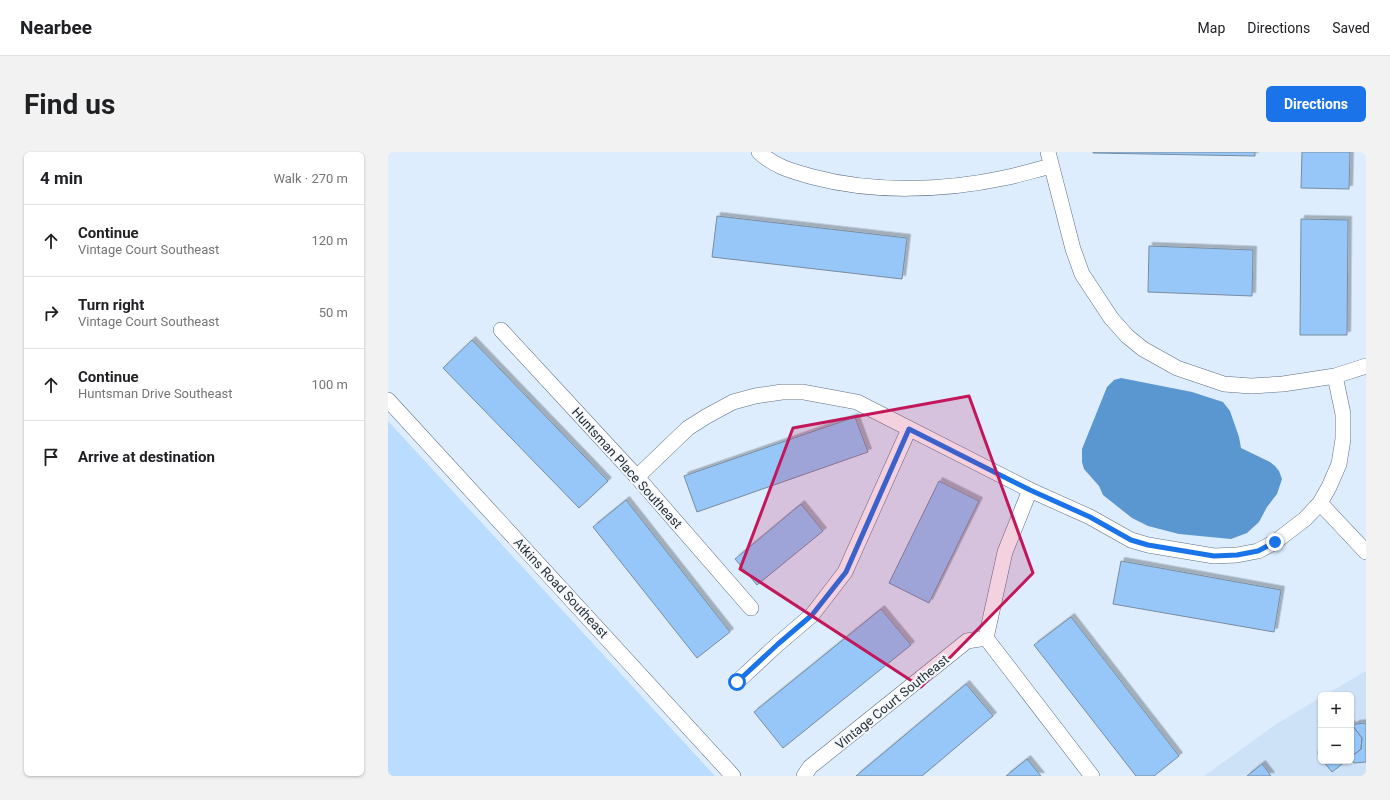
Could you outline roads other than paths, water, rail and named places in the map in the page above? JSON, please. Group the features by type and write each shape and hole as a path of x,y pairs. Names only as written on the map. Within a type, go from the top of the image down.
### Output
{"street":[{"path":"759,152 769,161 790,171 820,179 850,185 903,188 966,184 1003,178 1049,159 1073,249 1082,274 1111,318 1127,336 1144,349 1177,368 1224,384 1251,386 1283,384 1335,376 1366,366"},
{"name":"Huntsman Place Southeast","path":"501,330 637,477 751,608"},
{"path":"637,477 688,428 706,416 733,402 755,396 782,392 803,392 857,402 1030,490 1090,517 1131,540 1148,545 1214,556 1237,555 1258,551 1275,542 1305,519 1320,503 1329,487 1339,464 1343,439 1343,414 1335,376"},
{"name":"Atkins Road Southeast","path":"388,400 733,776"},
{"path":"737,682 812,615 846,572 909,429"},
{"path":"1030,490 1005,552 986,638 1092,776"},
{"path":"1320,503 1366,552"},
{"name":"Vintage Court Southeast","path":"804,776 810,767 966,642 986,638"}],"water":[{"path":"1121,378 1192,392 1223,402 1230,411 1239,437 1241,448 1270,462 1279,471 1282,479 1277,494 1267,507 1259,522 1247,533 1231,539 1179,534 1148,526 1132,518 1103,495 1099,486 1084,469 1082,462 1082,449 1107,387 1114,380"}]}
